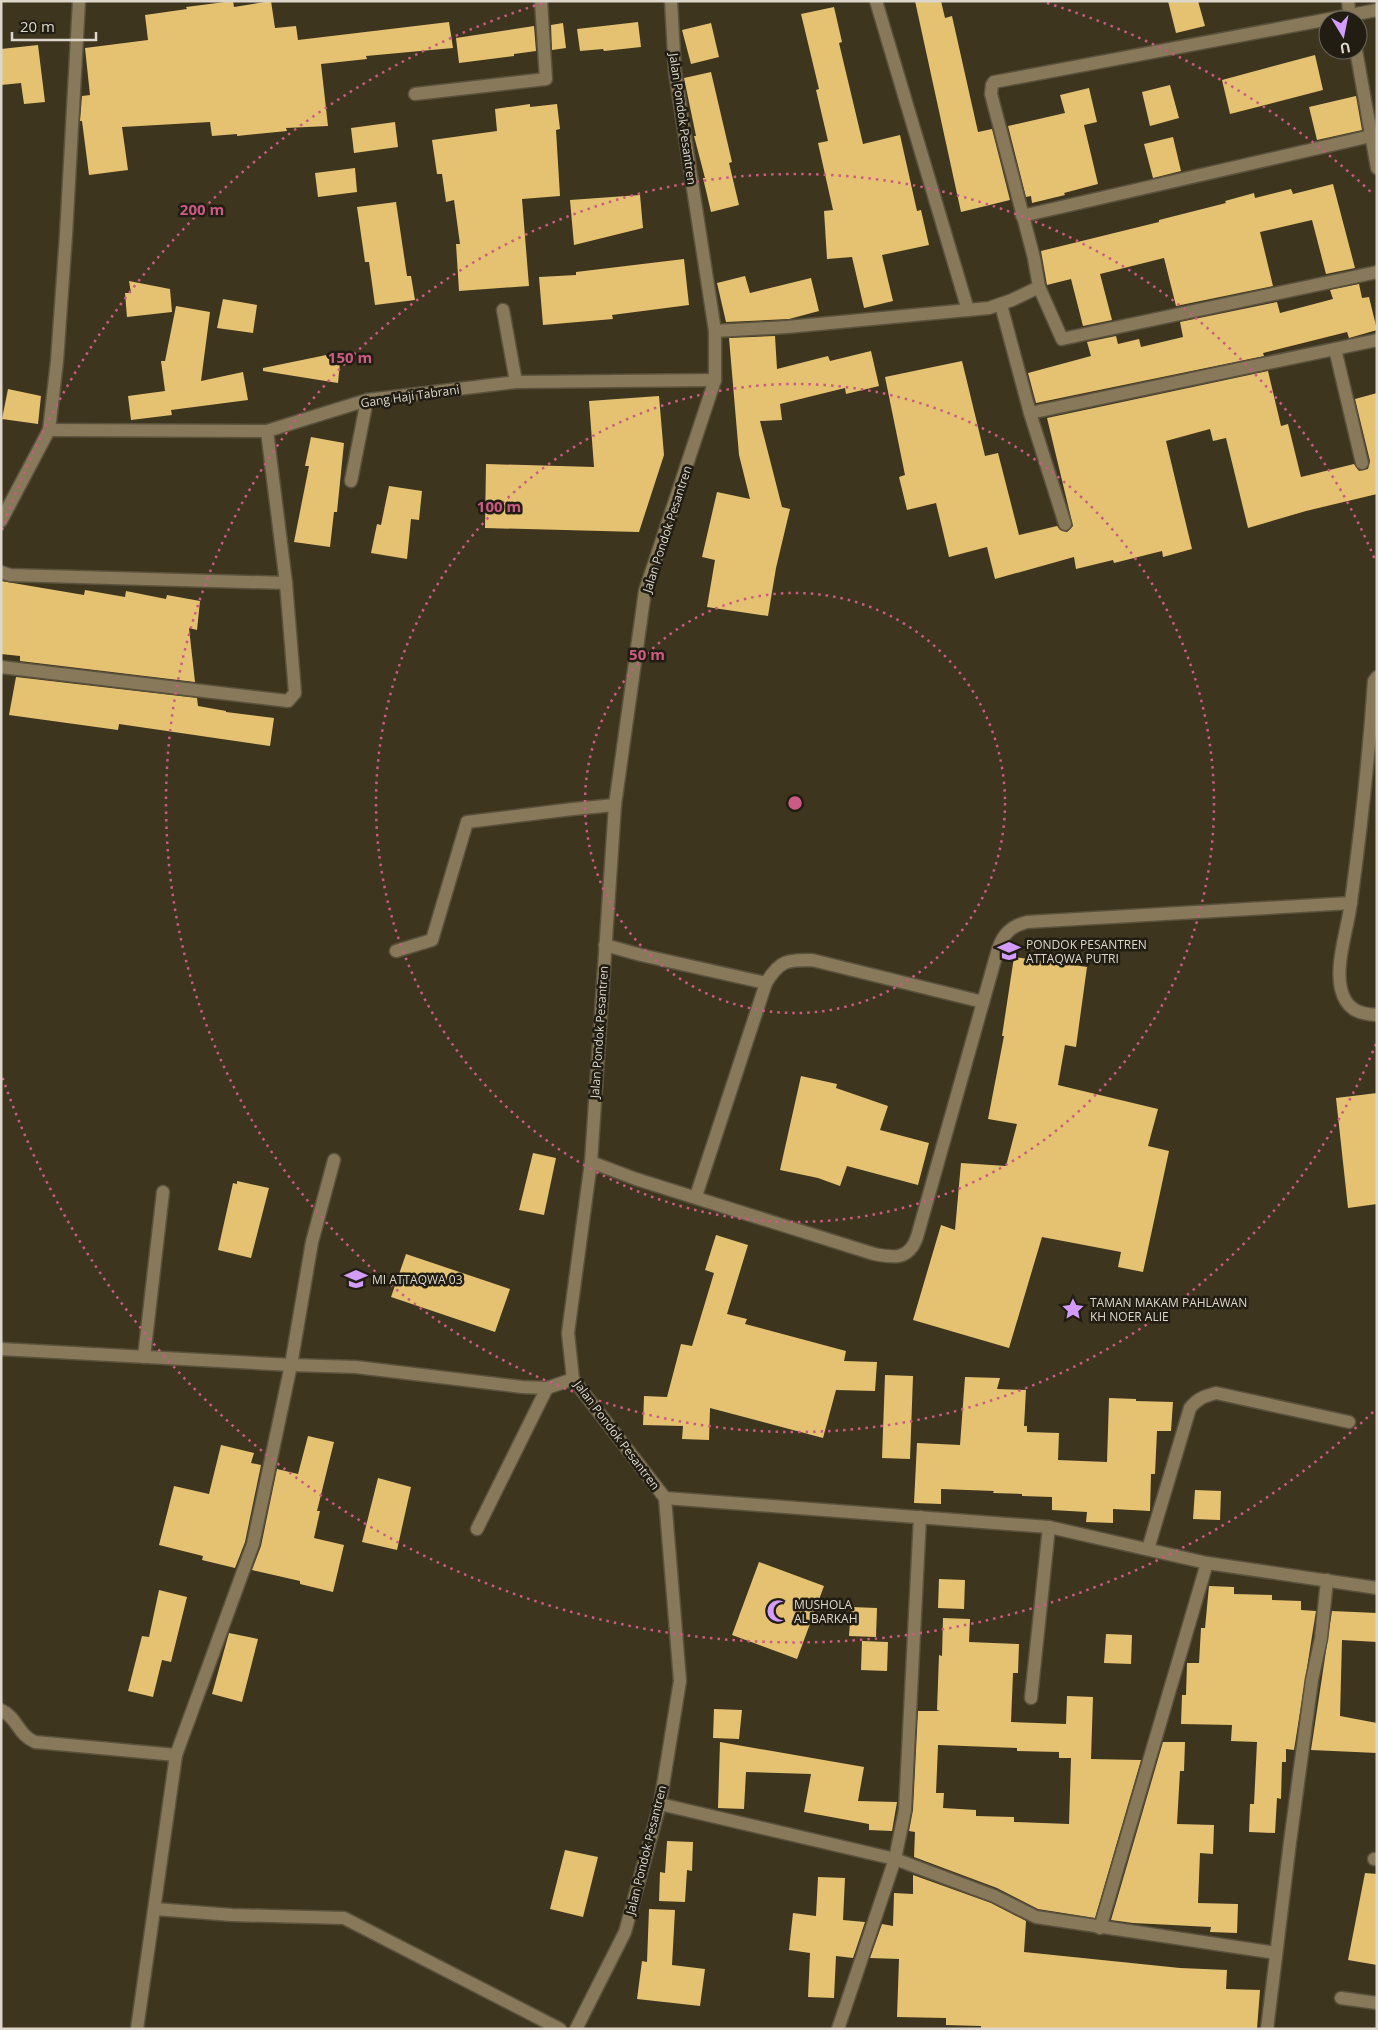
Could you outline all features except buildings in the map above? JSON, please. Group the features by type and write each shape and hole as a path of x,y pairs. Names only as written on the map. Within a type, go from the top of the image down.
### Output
{"street":[{"path":"1,521 49,430 57,361 66,234 79,1"},
{"path":"415,94 546,79 541,1"},
{"name":"Jalan Pondok Pesantren","path":"576,2029 625,1932 660,1804 680,1680 665,1498 573,1379 568,1333 591,1162 614,806 645,590 715,380 714,331 675,72 671,1"},
{"path":"876,1 971,309"},
{"path":"1318,23 994,82 991,94 1034,258 1039,287 1062,339 1377,272"},
{"path":"1358,60 1377,168"},
{"path":"1022,216 1371,136"},
{"path":"714,331 786,327 995,306 1039,287"},
{"path":"995,306 1065,524"},
{"path":"503,310 516,382"},
{"path":"1030,412 1377,340"},
{"path":"1334,349 1362,463"},
{"name":"Gang Haji Tabrani","path":"49,430 267,431 367,400 516,382 715,380"},
{"path":"351,481 367,400"},
{"path":"1,667 288,701 296,693 286,583 267,431"},
{"path":"1,572 10,576 286,583"},
{"path":"1377,677 1374,681 1351,902 1339,974 1341,990 1347,1004 1360,1014 1377,1015"},
{"path":"396,951 432,940 467,822 614,806"},
{"path":"591,1162 636,1179 696,1196 874,1254 895,1258 910,1251 917,1238 1001,939 1008,930 1017,924 1027,922 1351,902"},
{"path":"605,945 766,983"},
{"path":"696,1196 766,983 774,971 789,960 812,960 983,1002"},
{"path":"137,2029 176,1755 253,1544 291,1365 312,1242 334,1160"},
{"path":"144,1357 164,1192"},
{"path":"1,1349 356,1367 483,1384 547,1388 573,1379"},
{"path":"477,1529 547,1388"},
{"path":"1148,1549 1190,1408 1196,1401 1204,1396 1216,1393 1350,1422"},
{"path":"665,1498 1049,1527 1207,1562 1377,1588"},
{"path":"838,2029 894,1859 905,1810 920,1517"},
{"path":"1031,1698 1049,1527"},
{"path":"1100,1928 1207,1562"},
{"path":"1266,2029 1312,1680 1321,1638 1327,1580"},
{"path":"1,1710 6,1712 15,1722 25,1738 35,1742 176,1755"},
{"path":"660,1804 894,1859 994,1896 1036,1917 1276,1953"},
{"path":"155,1909 232,1915 344,1918 560,2029"},
{"path":"1341,1998 1377,2004"}],"place":[{"name":"PONDOK PESANTREN ATTAQWA PUTRI","path":"1009,951"},
{"name":"MI ATTAQWA 03","path":"356,1279"},
{"name":"TAMAN MAKAM PAHLAWAN KH NOER ALIE","path":"1073,1309"},
{"name":"MUSHOLA AL BARKAH","path":"778,1611"}]}
